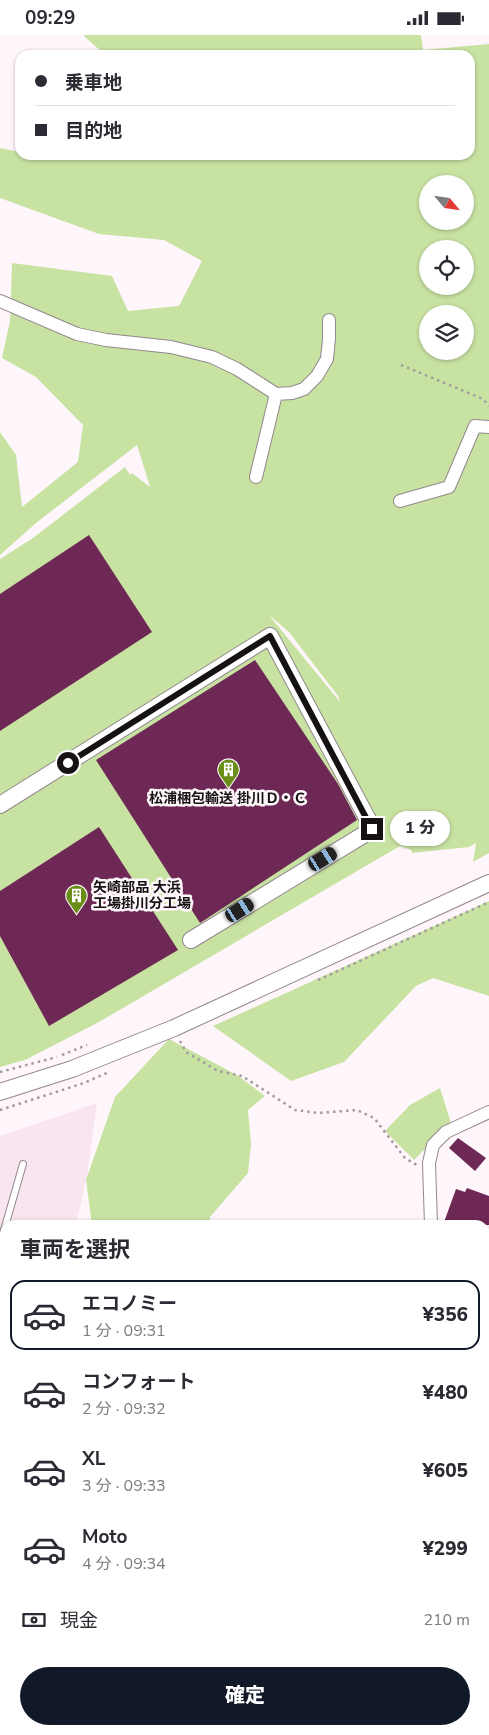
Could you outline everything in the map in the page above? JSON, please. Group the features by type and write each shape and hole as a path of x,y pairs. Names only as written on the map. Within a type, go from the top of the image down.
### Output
{"street":[{"path":"0,301 76,334 106,340 171,347 212,357 238,369 276,394 292,393 304,389 317,376 326,359 329,320"},
{"path":"256,477 276,394"},
{"path":"400,501 449,487 475,426 489,427"},
{"path":"0,805 270,636 372,829 191,940"},
{"path":"0,1091 72,1069 174,1028 489,883"},
{"path":"432,1220 428,1163 433,1145 446,1132 489,1112"}],"lane":[{"path":"5,1220 23,1164"}],"path":[{"path":"401,365 484,399 489,406"},
{"path":"174,1028 186,1052 218,1071 242,1076 295,1109 318,1113 357,1110 374,1118 405,1158 429,1171"},
{"path":"0,1072 60,1056 88,1045"}],"shaded area":[{"path":"97,1103 87,1176 77,1220 0,1220 0,1136"}],"green space":[{"path":"83,35 421,35 423,50 100,50"},
{"path":"489,44 489,853 473,862 476,843 469,847 412,853 411,850 400,846 99,1022 25,1060 0,1067 0,559 33,538 125,467 130,475 132,473 150,487 137,445 36,523 0,555 0,432 16,455 22,507 78,462 83,425 36,377 2,358 10,321 12,263 112,276 128,311 179,306 202,261 164,240 99,234 0,198 0,148 15,151 15,160 475,160 475,50 423,50","holes":["269,615 289,632 338,696 340,702"]},
{"path":"489,901 489,996 433,978 416,986 344,1062 291,1081 213,1026"},
{"path":"169,1039 237,1075 265,1096 248,1110 251,1144 248,1173 210,1217 210,1220 91,1220 86,1180 115,1097"},
{"path":"440,1088 451,1123 414,1160 385,1131 410,1105"}],"building":[{"path":"89,535 152,632 0,731 0,594"},
{"name":"松浦梱包輸送 掛川Ｄ・Ｃ","path":"255,660 338,784 357,820 200,923 96,760"},
{"name":"矢崎部品 大浜 工場掛川分工場","path":"99,827 178,950 49,1026 0,936 0,891"},
{"path":"458,1138 486,1158 475,1171 449,1148"},
{"path":"467,1188 489,1196 489,1220 445,1220 456,1189 465,1192"}],"place":[{"name":"松浦梱包輸送 掛川Ｄ・Ｃ","path":"228,789"},
{"name":"矢崎部品 大浜 工場掛川分工場","path":"77,914"}],"route":[{"path":"68,763 270,636 372,829"}]}
